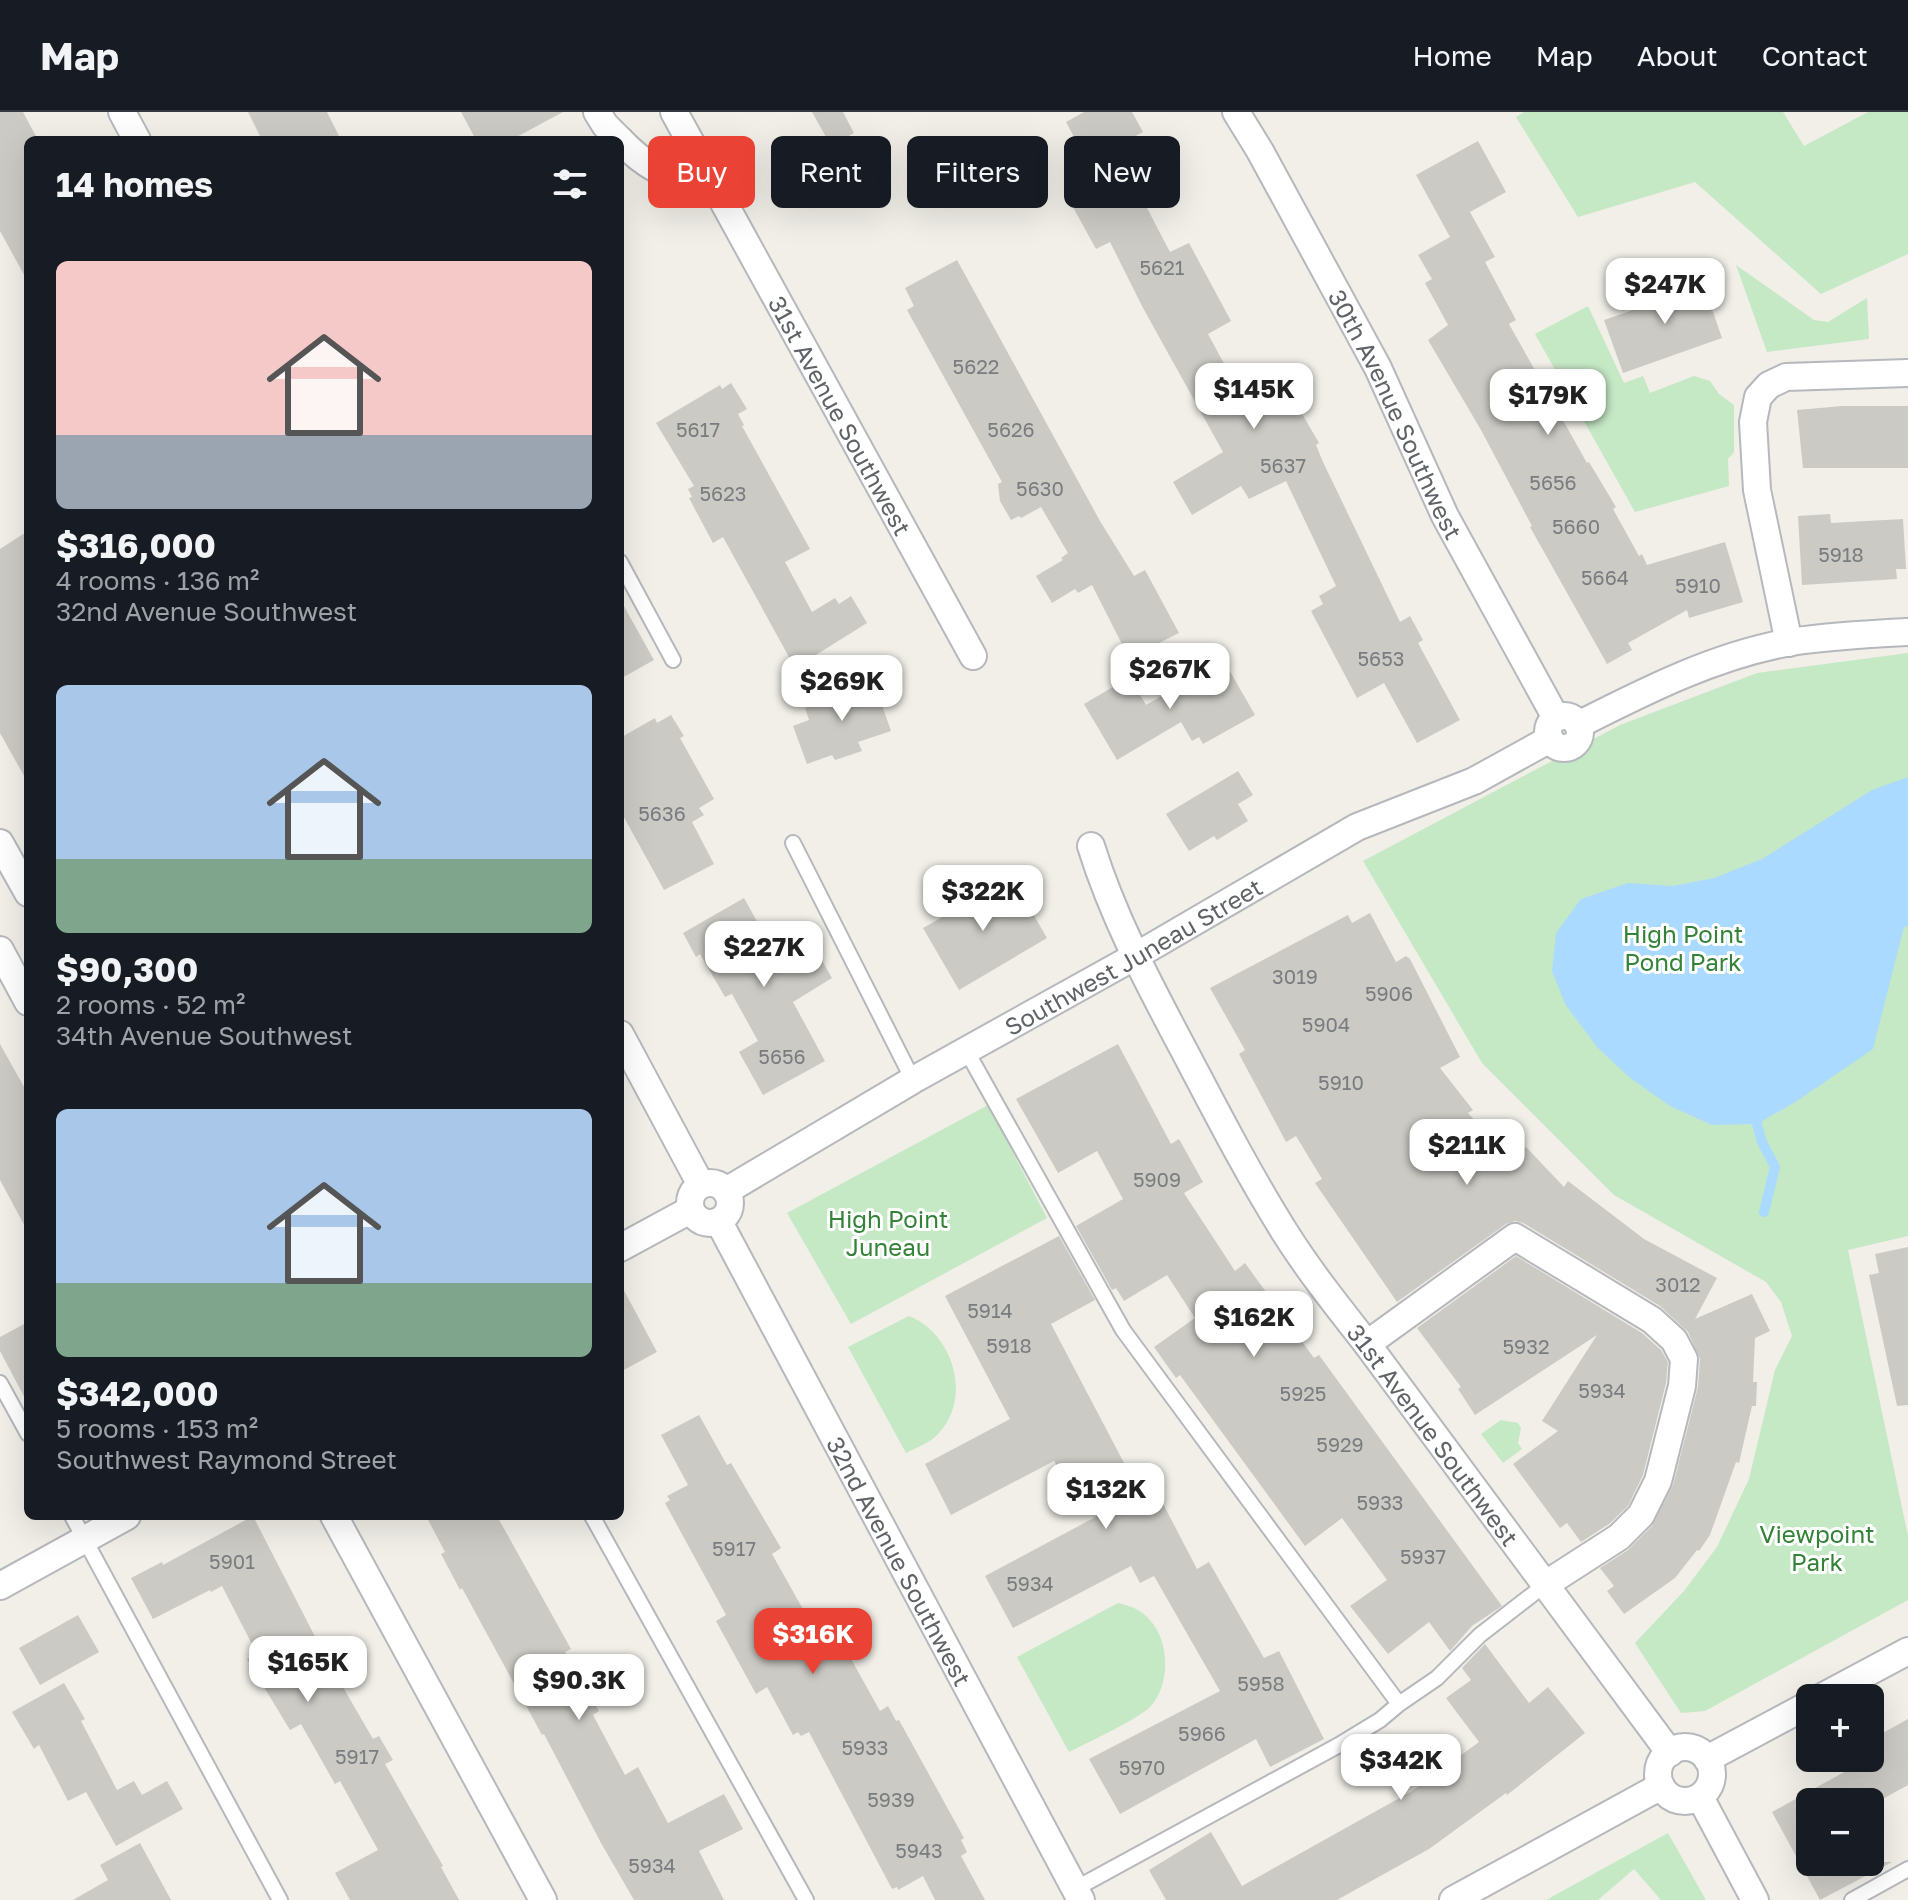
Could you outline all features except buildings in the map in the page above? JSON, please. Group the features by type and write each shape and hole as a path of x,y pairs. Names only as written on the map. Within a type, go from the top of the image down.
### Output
{"street":[{"path":"122,112 135,136"},
{"path":"597,112 616,136"},
{"name":"31st Avenue Southwest","path":"674,112 687,136"},
{"name":"30th Avenue Southwest","path":"1236,112 1378,368 1445,516 1561,727"},
{"path":"624,144 648,162"},
{"name":"31st Avenue Southwest","path":"727,208 973,656"},
{"path":"1789,643 1757,490 1753,422 1758,397 1769,385 1786,377 1908,373"},
{"name":"Southwest Juneau Street","path":"714,1188 1134,957 1357,827 1474,781 1561,727 1727,659 1789,643 1908,632"},
{"path":"0,843 24,886"},
{"name":"31st Avenue Southwest","path":"1091,846 1100,876 1134,957 1247,1169 1284,1231 1670,1753"},
{"path":"0,950 24,995"},
{"path":"624,1041 714,1188 730,1199 729,1211 719,1222 706,1224 690,1210 690,1196 714,1188"},
{"path":"624,1246 690,1210"},
{"name":"32nd Avenue Southwest","path":"719,1222 1078,1895"},
{"path":"1367,1344 1515,1237 1652,1320 1674,1340 1684,1359 1682,1386 1658,1481 1641,1515 1619,1537 1546,1584"},
{"path":"0,1586 78,1528 111,1520"},
{"path":"336,1520 543,1900"},
{"path":"1846,1684 1908,1651"},
{"path":"1707,1759 1796,1711"},
{"path":"1689,1747 1707,1759 1713,1772 1708,1789 1700,1797 1686,1802 1678,1801 1661,1786 1658,1775 1660,1766 1670,1753 1689,1747"},
{"path":"1453,1900 1661,1786"},
{"path":"1700,1797 1755,1900"}],"lane":[{"path":"624,569 673,660"},
{"path":"793,843 913,1080"},
{"path":"966,1050 1123,1330 1399,1704"},
{"path":"0,1383 24,1427"},
{"path":"594,1520 806,1900"},
{"path":"78,1528 280,1900"},
{"path":"1078,1895 1380,1720 1437,1678 1480,1635 1546,1584"},
{"path":"1852,1900 1908,1869"}],"green space":[{"path":"1524,112 1783,112 1804,146 1868,112 1908,112 1908,254 1821,294 1695,182 1578,217 1516,117"},
{"path":"1736,265 1814,320 1828,322 1867,298 1869,339 1767,352"},
{"path":"1588,306 1624,383 1643,376 1650,393 1694,376 1710,381 1719,394 1734,405 1734,452 1728,459 1729,486 1635,512 1535,334"},
{"name":"High Point Pond Park","path":"1908,653 1908,1236 1848,1250 1908,1536 1908,1600 1705,1711 1681,1713 1635,1643 1684,1591 1717,1547 1749,1479 1775,1370 1792,1336 1781,1302 1766,1282 1614,1195 1482,1063 1363,861 1620,725 1757,673"},
{"name":"High Point Juneau","path":"988,1105 1047,1218 851,1324 787,1213"},
{"path":"909,1316 924,1324 947,1351 956,1385 949,1419 938,1434 906,1453 848,1347"},
{"path":"1501,1420 1518,1423 1521,1428 1518,1443 1522,1449 1503,1463 1481,1434"},
{"path":"1118,1603 1136,1609 1156,1628 1165,1655 1163,1683 1158,1696 1144,1712 1069,1752 1017,1657"},
{"path":"1668,1833 1706,1900 1661,1900 1634,1869 1598,1900 1546,1900"}],"water":[{"path":"1908,777 1908,926 1904,927 1873,1049 1797,1101 1757,1124 1712,1125 1670,1106 1629,1077 1597,1047 1565,1004 1552,971 1556,933 1581,899 1628,883 1673,886 1714,878 1762,859 1872,790"}],"waterway":[{"path":"1757,1124 1775,1167 1764,1212"}],"park label":[{"name":"Viewpoint Park","path":"1817,1547"}]}
